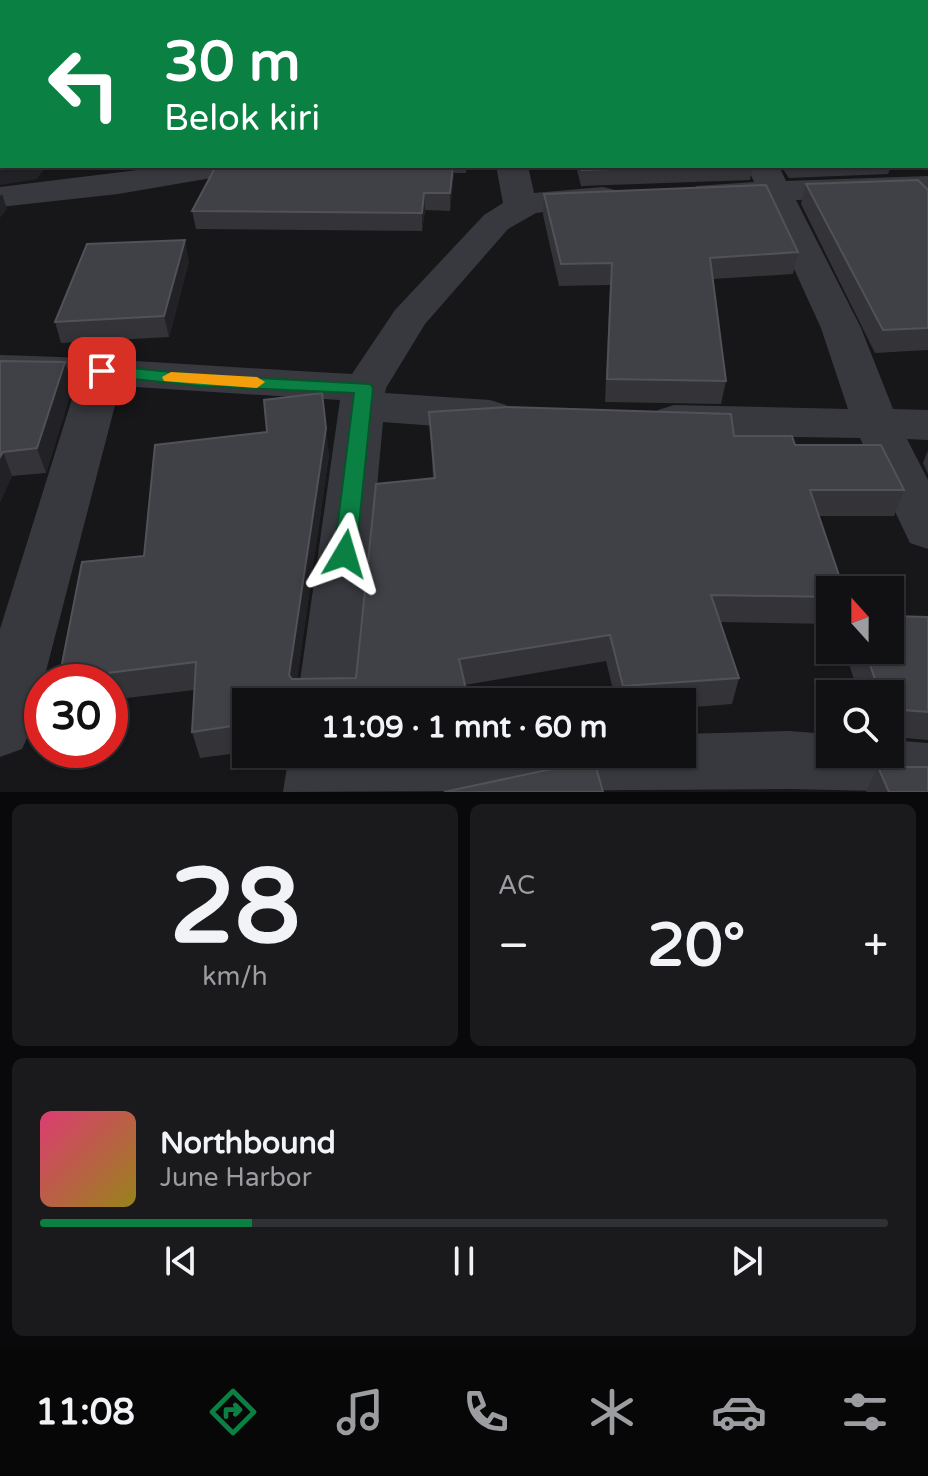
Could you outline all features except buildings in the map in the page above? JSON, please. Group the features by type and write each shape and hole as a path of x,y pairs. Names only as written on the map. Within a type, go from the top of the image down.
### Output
{"street":[{"path":"0,197 118,184 217,168"},
{"path":"512,168 520,207"},
{"path":"767,178 841,328 876,424 928,530"},
{"path":"329,688 364,397 409,318 496,222 520,207 550,200 661,195 767,178 919,179"},
{"path":"0,368 102,371 200,380 531,417"},
{"path":"0,729 102,371"},
{"path":"641,420 928,425"},
{"path":"316,792 319,768"},
{"path":"340,792 538,769 600,779 928,773"}],"slow traffic":[{"path":"171,377 257,382"}],"route":[{"path":"102,371 200,380 364,388 345,554"}]}
